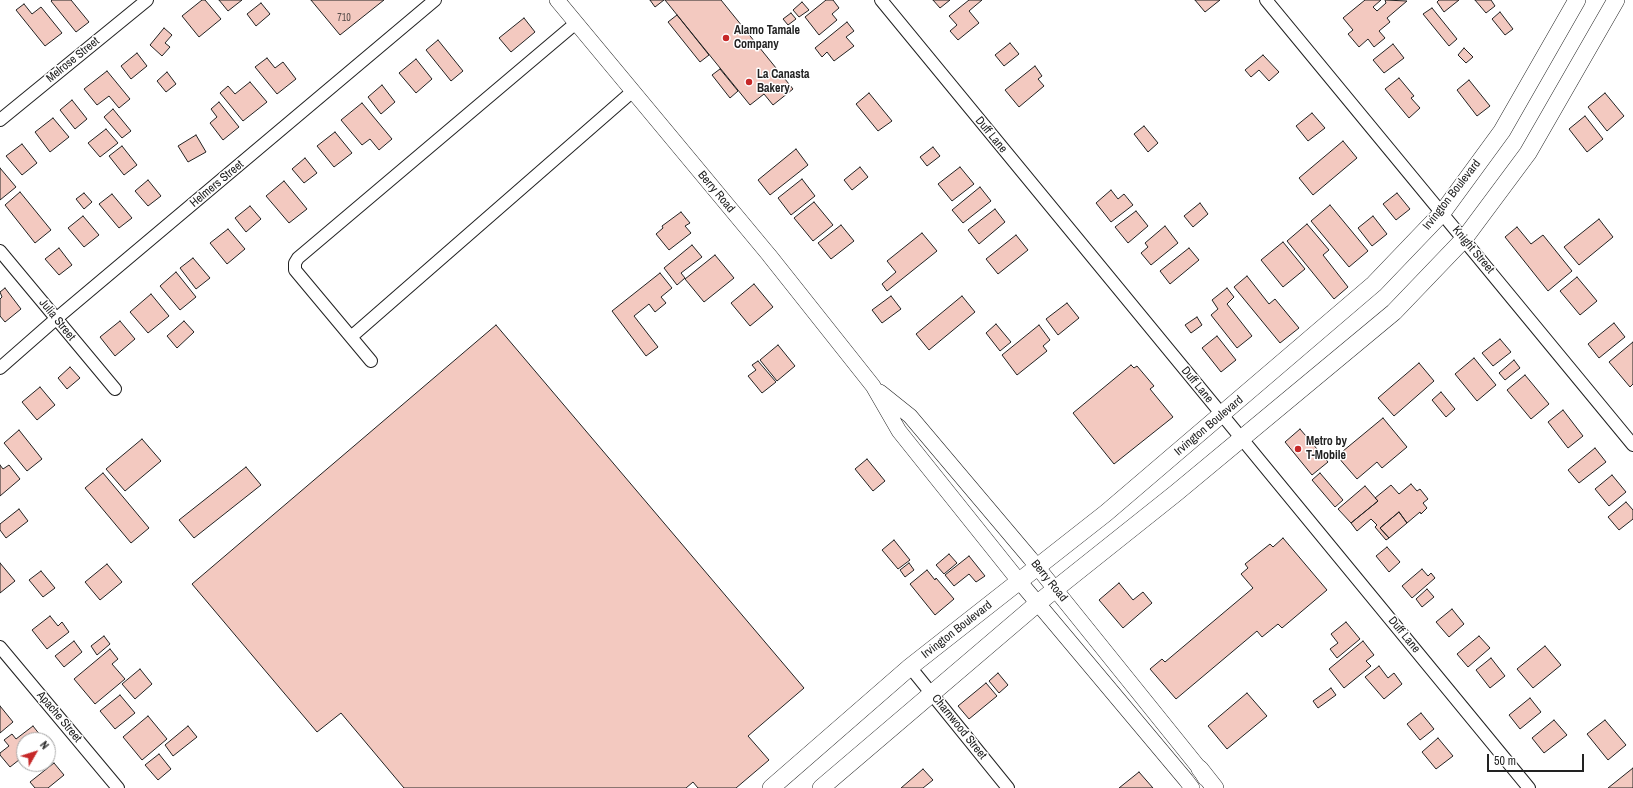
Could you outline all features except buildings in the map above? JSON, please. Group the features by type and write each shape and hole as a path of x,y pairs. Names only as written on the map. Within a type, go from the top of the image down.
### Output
{"main road":[{"name":"Irvington Boulevard","path":"771,788 910,667 1106,513 1374,284 1442,213 1502,131 1577,0"},
{"path":"821,788 1038,603 1242,439 1394,312 1464,239 1528,153 1616,0"},
{"path":"1200,769 1215,788"}],"street":[{"name":"Melrose Street","path":"0,120 147,0"},
{"name":"Helmers Street","path":"0,368 57,318 435,0"},
{"name":"Berry Road","path":"557,0 769,255 873,386 899,431 1019,581 1192,788"},
{"name":"Duff Lane","path":"881,0 1529,788"},
{"name":"Knight Street","path":"1266,0 1633,445"},
{"path":"371,361 295,270 295,263 298,258 576,23"},
{"path":"351,337 633,91"},
{"name":"Julia Street","path":"0,251 115,389"},
{"name":"Berry Road","path":"873,386 910,416 1038,567 1200,769 1210,788"},
{"name":"Apache Street","path":"0,647 118,788"},
{"name":"Charnwood Street","path":"910,667 1008,788"}],"place":[{"name":"Alamo Tamale Company","path":"726,38"},
{"name":"La Canasta Bakery","path":"749,82"},
{"name":"Metro by T-Mobile","path":"1298,449"}]}
